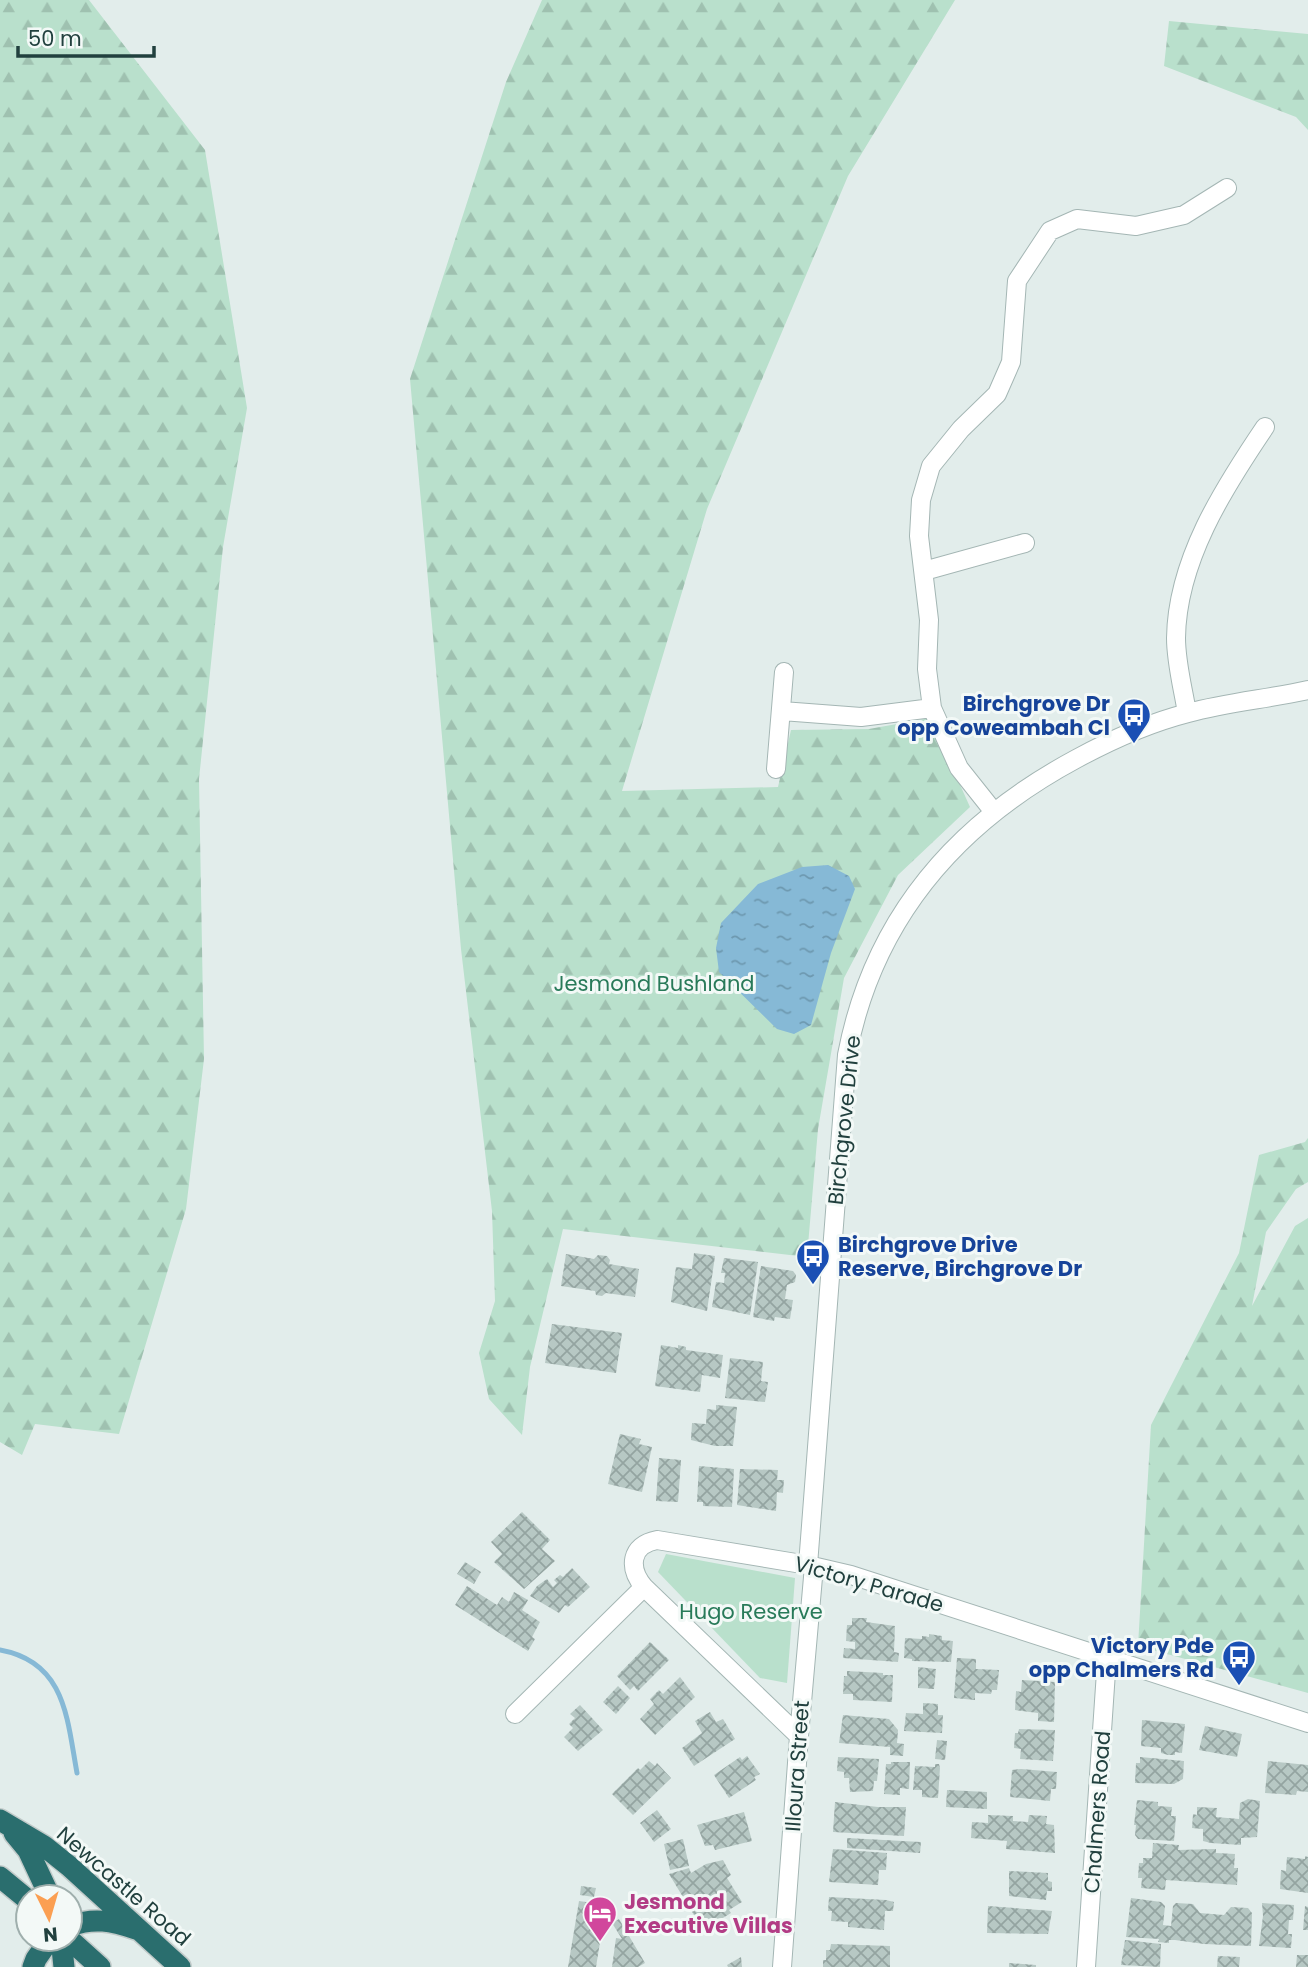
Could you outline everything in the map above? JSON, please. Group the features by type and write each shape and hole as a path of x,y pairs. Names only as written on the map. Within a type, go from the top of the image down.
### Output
{"highway":[{"path":"3,1822 28,1850 43,1883"},
{"name":"Newcastle Road","path":"3,1822 44,1846 180,1967"},
{"path":"0,1877 14,1888"},
{"path":"84,1922 95,1919 142,1931"},
{"path":"84,1953 100,1967"}],"street":[{"path":"994,812 959,768 932,708 927,669 929,620 919,536 921,500 931,466 961,429 997,394 1011,362 1017,281 1050,231 1077,219 1136,226 1184,215 1227,188"},
{"path":"1187,713 1176,639 1187,569 1236,470 1265,427"},
{"path":"924,571 1025,543"},
{"path":"776,769 784,672"},
{"name":"Birchgrove Drive","path":"811,1565 844,1083 853,1024 882,947 914,894 939,864 994,812 1044,776 1108,742 1187,713 1308,690"},
{"path":"782,712 861,717 932,708"},
{"name":"Victory Parade","path":"644,1587 635,1573 634,1559 643,1545 657,1540 811,1565 852,1575 1308,1723"},
{"name":"Illoura Street","path":"782,1967 811,1565"},
{"path":"515,1714 644,1587 799,1736"},
{"name":"Chalmers Road","path":"1086,1967 1107,1657"}],"green space":[{"path":"0,0 89,0 205,150 247,408 223,547 199,779 204,1059 186,1209 119,1434 35,1424 22,1455 0,1442"},
{"name":"Jesmond Bushland","path":"542,0 955,0 848,176 707,509 622,791 778,787 791,730 869,729 930,718 970,807 898,875 844,978 818,1129 807,1257 563,1229 530,1367 522,1435 489,1399 479,1353 495,1301 492,1211 461,949 410,379 506,82"},
{"path":"1169,21 1308,34 1308,130 1296,117 1164,66"},
{"path":"1308,1138 1308,1182 1296,1189 1266,1232 1252,1306 1295,1226 1308,1218 1308,1693 1138,1646 1151,1425 1239,1253 1259,1155 1305,1142"},
{"name":"Hugo Reserve","path":"666,1554 795,1578 787,1683 760,1678 658,1572"}],"water":[{"path":"828,865 849,876 855,889 831,953 811,1025 794,1034 777,1029 719,972 716,948 721,923 758,884 802,867"}],"building":[{"path":"694,1253 715,1256 707,1311 671,1302 676,1267 692,1269"},
{"path":"566,1254 594,1259 598,1255 607,1256 609,1264 639,1269 635,1297 606,1293 602,1296 596,1295 595,1291 561,1286"},
{"path":"724,1258 758,1262 750,1315 712,1307 716,1282 724,1283 725,1273 721,1273"},
{"path":"761,1266 793,1271 796,1275 795,1282 787,1285 785,1299 793,1300 790,1319 775,1317 774,1321 753,1317"},
{"path":"552,1324 622,1333 616,1373 545,1363"},
{"path":"661,1345 678,1348 678,1345 686,1347 686,1350 723,1355 720,1378 702,1375 700,1392 655,1386"},
{"path":"730,1358 763,1362 761,1381 768,1382 765,1402 725,1398"},
{"path":"716,1405 737,1407 733,1446 715,1446 691,1440 692,1423 706,1424 707,1409 716,1410"},
{"path":"620,1434 641,1439 639,1444 652,1447 642,1492 608,1484"},
{"path":"659,1458 681,1460 678,1502 656,1501"},
{"path":"699,1466 734,1469 732,1507 703,1506 703,1502 697,1502"},
{"path":"740,1469 778,1470 777,1480 784,1480 783,1493 777,1492 776,1511 737,1505"},
{"path":"522,1512 550,1540 542,1549 555,1561 524,1589 494,1562 502,1554 491,1542"},
{"path":"465,1562 481,1572 474,1584 457,1574"},
{"path":"572,1568 590,1587 568,1607 565,1605 559,1613 530,1596 537,1586 547,1579 553,1587 557,1583 554,1580 560,1575 563,1577"},
{"path":"467,1586 497,1605 502,1597 509,1602 514,1592 528,1600 522,1610 540,1622 528,1651 455,1605"},
{"path":"852,1618 867,1618 866,1622 895,1626 894,1652 899,1653 898,1662 843,1658 844,1648 855,1649 855,1642 846,1641 847,1625 852,1625"},
{"path":"929,1634 942,1636 942,1640 953,1641 951,1662 912,1661 904,1658 905,1638 922,1639 922,1636 929,1637"},
{"path":"650,1642 669,1660 638,1691 634,1686 630,1690 617,1676"},
{"path":"957,1658 976,1659 976,1669 999,1670 997,1690 992,1690 991,1694 975,1693 975,1700 954,1698"},
{"path":"918,1667 936,1669 934,1689 918,1688"},
{"path":"847,1671 893,1675 892,1702 853,1700 853,1694 843,1694"},
{"path":"680,1677 695,1697 655,1735 640,1719 654,1704 650,1699 659,1690 663,1694"},
{"path":"1022,1680 1055,1682 1054,1722 1038,1721 1038,1713 1015,1710 1016,1691 1021,1692"},
{"path":"618,1686 630,1698 616,1714 603,1702"},
{"path":"923,1703 938,1704 938,1715 943,1715 942,1733 904,1731 906,1713 923,1714"},
{"path":"580,1705 603,1730 578,1751 564,1737 573,1728 569,1724 575,1718 570,1714"},
{"path":"710,1712 716,1722 723,1719 735,1739 694,1766 682,1748 702,1733 695,1721"},
{"path":"843,1715 889,1719 898,1730 897,1743 904,1744 903,1756 890,1755 890,1747 839,1743"},
{"path":"1142,1720 1185,1724 1182,1753 1168,1755 1161,1753 1161,1748 1141,1746"},
{"path":"1205,1726 1242,1734 1237,1757 1199,1750"},
{"path":"1019,1729 1055,1730 1053,1761 1020,1759 1021,1749 1014,1748 1015,1733 1018,1733"},
{"path":"937,1740 947,1741 945,1760 935,1759"},
{"path":"747,1756 760,1774 754,1777 756,1780 729,1798 714,1775 740,1757 742,1760"},
{"path":"838,1757 879,1759 873,1791 850,1792 849,1778 844,1778 844,1772 837,1771"},
{"path":"1140,1757 1184,1761 1183,1779 1174,1784 1135,1783 1136,1763 1140,1763"},
{"path":"649,1761 655,1766 657,1763 671,1778 633,1815 612,1794"},
{"path":"1268,1761 1308,1765 1308,1792 1297,1791 1296,1795 1265,1793"},
{"path":"910,1762 909,1789 900,1788 900,1795 884,1794 886,1764"},
{"path":"935,1764 939,1764 940,1768 938,1798 922,1797 922,1790 913,1790 915,1766 935,1767"},
{"path":"1012,1770 1057,1772 1056,1789 1051,1789 1050,1801 1010,1797"},
{"path":"947,1790 987,1792 987,1809 946,1807"},
{"path":"1248,1799 1260,1801 1257,1837 1241,1838 1241,1845 1211,1843 1203,1841 1203,1829 1192,1828 1193,1814 1197,1815 1197,1807 1217,1808 1216,1817 1239,1819 1240,1803"},
{"path":"1137,1800 1158,1802 1158,1806 1172,1807 1171,1816 1176,1816 1174,1841 1138,1839 1134,1825"},
{"path":"835,1802 906,1807 904,1836 833,1832"},
{"path":"657,1810 671,1829 654,1842 640,1823"},
{"path":"744,1812 752,1841 715,1850 713,1845 705,1846 697,1825"},
{"path":"988,1815 1013,1816 1013,1821 1028,1822 1029,1815 1047,1816 1046,1824 1054,1825 1055,1853 1006,1849 1007,1841 971,1838 972,1822 988,1823"},
{"path":"847,1838 921,1842 920,1853 847,1848"},
{"path":"683,1839 689,1866 670,1870 664,1844"},
{"path":"1153,1843 1179,1845 1178,1850 1216,1849 1216,1853 1235,1854 1237,1885 1166,1880 1165,1890 1141,1888 1142,1878 1138,1878 1139,1863 1143,1863 1143,1858 1152,1858"},
{"path":"833,1849 887,1853 886,1870 879,1870 878,1885 829,1882"},
{"path":"1305,1856 1308,1857 1308,1893 1280,1889 1281,1870 1286,1871 1287,1857 1305,1859"},
{"path":"723,1860 731,1875 727,1878 742,1902 729,1910 731,1913 713,1924 709,1919 700,1925 669,1874 689,1868 691,1873 706,1864"},
{"path":"1009,1871 1048,1873 1052,1891 1047,1891 1046,1900 1009,1896"},
{"path":"581,1886 596,1888 594,1897 580,1895"},
{"path":"829,1897 886,1900 894,1902 893,1911 885,1911 884,1930 848,1927 848,1922 831,1921 832,1911 828,1911"},
{"path":"1131,1898 1161,1902 1165,1906 1163,1925 1171,1926 1173,1906 1176,1903 1193,1904 1200,1913 1224,1915 1231,1907 1248,1908 1252,1913 1251,1946 1175,1940 1169,1940 1169,1943 1158,1942 1159,1939 1126,1937"},
{"path":"579,1901 606,1905 596,1967 568,1967"},
{"path":"1262,1903 1294,1905 1288,1934 1292,1934 1291,1948 1259,1946"},
{"path":"988,1906 1052,1911 1048,1934 987,1933"},
{"path":"1305,1906 1308,1907 1308,1930 1303,1930"},
{"path":"619,1919 645,1963 638,1967 612,1967 616,1938 622,1939 612,1923"},
{"path":"1125,1940 1161,1944 1160,1967 1121,1965"},
{"path":"831,1944 890,1946 890,1967 823,1967 826,1950 830,1950"},
{"path":"1297,1955 1308,1955 1308,1967 1296,1967"},
{"path":"1218,1956 1240,1957 1239,1967 1217,1967"},
{"path":"741,1957 742,1967 728,1967 727,1965"},
{"path":"1009,1963 1036,1965 1036,1967 1009,1967"}],"waterway":[{"path":"0,1650 22,1657 38,1667 51,1680 66,1714 77,1773"}],"place":[{"name":"Birchgrove Dr opp Coweambah Cl","path":"1134,745"},
{"name":"Birchgrove Drive Reserve, Birchgrove Dr","path":"813,1286"},
{"name":"Victory Pde opp Chalmers Rd","path":"1239,1687"},
{"name":"Jesmond Executive Villas","path":"600,1943"}]}
